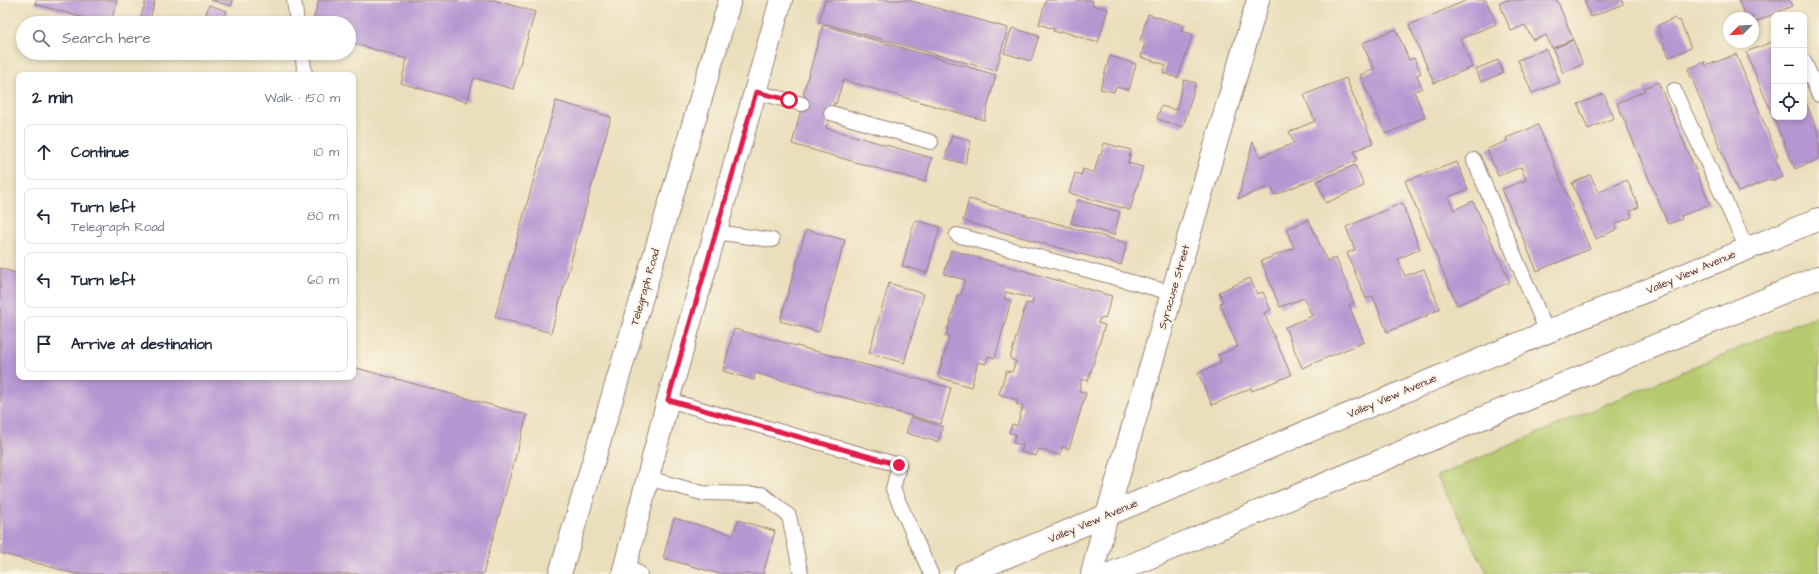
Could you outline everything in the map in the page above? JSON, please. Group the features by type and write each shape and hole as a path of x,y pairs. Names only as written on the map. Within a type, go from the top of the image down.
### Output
{"main road":[{"name":"Telegraph Road","path":"560,574 730,0"},
{"path":"629,572 648,478 668,400 781,0"},
{"name":"Syracuse Street","path":"1092,574 1107,515 1258,0"},
{"name":"Valley View Avenue","path":"965,574 1819,219"},
{"path":"1110,574 1819,277"}],"lane":[{"path":"294,0 296,16"},
{"path":"303,60 305,72"},
{"path":"1807,68 1819,95"},
{"path":"1674,90 1747,249"},
{"path":"756,92 802,104"},
{"path":"830,113 930,142"},
{"path":"1474,160 1547,332"},
{"path":"716,232 772,240"},
{"path":"957,235 1172,293"},
{"path":"668,400 899,465 893,489 931,574"},
{"path":"648,478 702,493 762,494 789,516 801,574"}],"green space":[{"path":"1819,314 1819,574 1488,574 1437,476"}],"building":[{"path":"36,0 117,0 113,16 78,16 35,4"},
{"path":"146,0 155,0 151,16 141,16"},
{"path":"210,0 233,0 231,6"},
{"path":"319,0 494,0 535,12 513,89 474,78 467,102 401,83 407,59 356,44 356,16 314,16"},
{"path":"825,0 908,0 1008,28 996,71 819,22"},
{"path":"1046,0 1089,0 1093,1 1092,5 1108,9 1098,42 1086,40 1061,31 1060,33 1053,31 1054,29 1039,24"},
{"path":"1467,0 1486,0 1496,24 1460,39 1472,67 1434,83 1409,25"},
{"path":"1507,0 1557,0 1573,39 1552,48 1546,35 1533,40 1525,25 1511,31 1499,3"},
{"path":"1584,0 1622,0 1623,4 1591,17"},
{"path":"1738,0 1789,0 1792,6 1778,12 1771,12 1771,15 1759,20 1759,12 1743,12"},
{"path":"209,5 227,11 225,16 205,16"},
{"path":"1148,14 1183,25 1181,31 1193,34 1178,78 1163,73 1166,65 1141,57 1145,43 1140,41"},
{"path":"1676,18 1677,21 1680,20 1691,48 1669,57 1658,29 1658,25"},
{"path":"823,25 996,75 984,120 843,80 836,104 834,103 826,128 932,158 925,182 792,144 805,95 803,94"},
{"path":"1012,28 1039,36 1031,61 1004,53"},
{"path":"1396,29 1409,60 1414,58 1421,73 1417,75 1422,88 1414,91 1425,117 1386,134 1360,75 1374,69 1362,43"},
{"path":"1573,40 1583,64 1563,73 1553,49"},
{"path":"1771,42 1771,112 1746,52"},
{"path":"1546,49 1560,82 1532,93 1518,60"},
{"path":"1736,54 1778,157 1775,158 1783,177 1772,181 1771,179 1738,192 1688,69 1705,62 1706,66"},
{"path":"1110,56 1136,64 1129,90 1116,87 1114,92 1100,89"},
{"path":"1498,60 1503,73 1481,82 1476,69"},
{"path":"1346,78 1373,143 1354,151 1357,160 1275,195 1271,186 1238,199 1253,142 1260,157 1294,143 1289,132 1315,121 1304,95"},
{"path":"1184,80 1196,83 1183,127 1157,119 1161,106 1176,110"},
{"path":"1658,82 1710,204 1681,216 1682,219 1668,224 1617,103 1645,91 1644,88"},
{"path":"1604,94 1614,118 1588,129 1578,104"},
{"path":"556,101 611,117 551,333 495,317"},
{"path":"1807,105 1819,134 1819,159 1795,169 1774,120 1807,120"},
{"path":"1538,125 1590,249 1537,271 1502,189 1526,180 1521,167 1498,176 1487,149 1507,141 1506,138"},
{"path":"952,135 971,141 965,164 945,158"},
{"path":"1104,143 1131,150 1128,163 1143,167 1130,210 1069,193 1075,173 1081,175 1083,169 1094,173"},
{"path":"1457,162 1468,189 1448,197 1454,210 1473,201 1510,282 1457,305 1405,181"},
{"path":"1355,165 1364,186 1326,203 1317,181"},
{"path":"1590,175 1599,192 1627,180 1639,207 1630,211 1632,217 1615,224 1617,229 1596,239 1572,183"},
{"path":"969,199 1127,243 1121,265 963,221"},
{"path":"1078,200 1120,212 1114,235 1071,223"},
{"path":"1402,203 1420,249 1398,259 1405,276 1424,269 1440,309 1426,315 1427,316 1387,332 1373,296 1366,299 1347,253 1355,250 1346,227"},
{"path":"915,220 940,227 927,273 902,266"},
{"path":"1309,220 1327,261 1336,258 1354,303 1349,305 1364,342 1302,368 1285,327 1312,316 1304,298 1280,307 1261,261 1294,248 1286,229"},
{"path":"806,230 845,240 819,332 780,321"},
{"path":"951,250 1112,296 1105,319 1100,318 1098,323 1105,325 1088,381 1082,379 1079,391 1086,393 1069,449 1062,447 1060,455 1039,449 1036,456 1021,452 1023,445 1013,443 1016,434 1009,433 1012,424 1017,426 1023,406 1016,404 1018,400 999,394 1006,371 1012,372 1016,361 1010,359 1026,303 1032,304 1033,299 1006,292 1004,299 1011,301 995,358 988,356 986,364 978,362 971,387 938,377 949,337 946,336 958,294 961,295 965,280 944,274"},
{"path":"0,268 16,273 16,380 356,380 356,368 527,415 483,574 76,574 0,553"},
{"path":"1250,278 1257,294 1263,292 1271,310 1264,313 1291,375 1252,391 1251,388 1212,405 1198,373 1221,363 1218,355 1238,347 1220,303 1223,302 1219,292"},
{"path":"889,283 924,294 904,363 869,353"},
{"path":"734,329 951,388 941,424 755,373 754,380 723,371"},
{"path":"911,417 943,427 938,442 906,433"},
{"path":"674,518 733,535 738,520 775,531 763,574 720,574 663,558"}],"route":[{"path":"789,100 756,92 668,400 899,465"}]}
